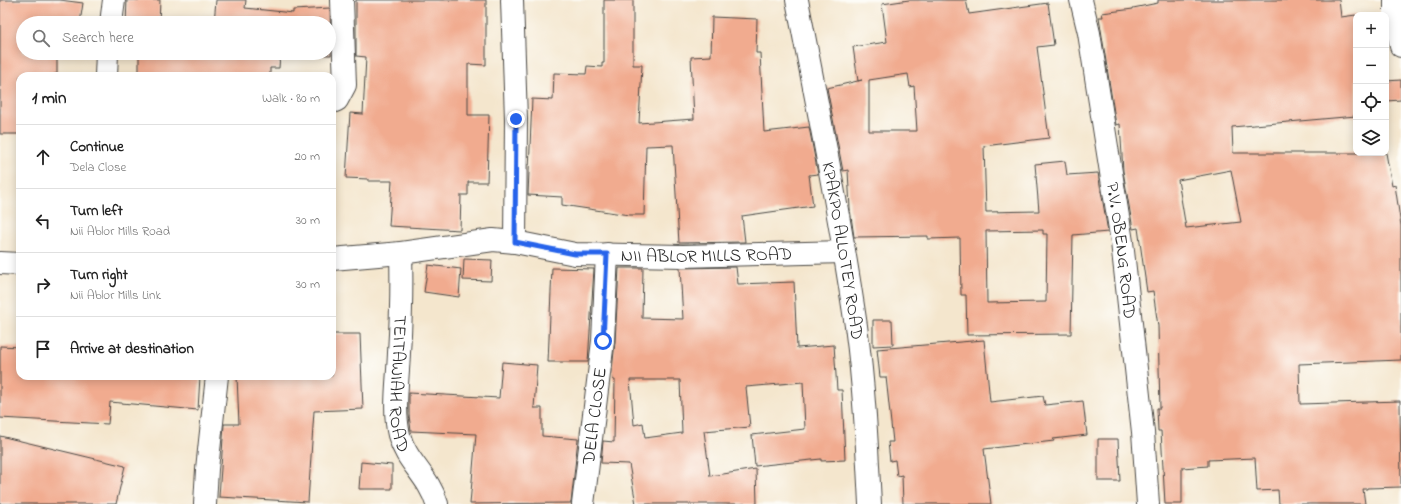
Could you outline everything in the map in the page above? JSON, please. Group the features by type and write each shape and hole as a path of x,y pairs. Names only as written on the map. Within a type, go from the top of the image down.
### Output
{"street":[{"path":"112,16 114,0"},
{"path":"336,100 345,85 342,0"},
{"path":"512,0 516,119 515,242"},
{"name":"KPAKPO ALLOTEY ROAD","path":"797,0 844,252 856,326 864,403 870,504"},
{"name":"P.V. OBENG ROAD","path":"1081,0 1089,33 1122,242 1143,432 1148,504"},
{"path":"1395,0 1395,19 1401,46"},
{"path":"106,72 107,60"},
{"name":"NII ABLOR MILLS ROAD","path":"336,259 401,253 493,240 515,242 575,254 683,256 844,252"},
{"name":"TEITAWIAH ROAD","path":"401,253 402,307 397,414 399,435 408,458 422,472 433,492 437,504"},
{"name":"DELA CLOSE","path":"584,504 603,341 607,254"},
{"path":"0,263 16,264"},
{"path":"205,504 207,469 217,380"}],"building":[{"path":"0,0 60,0 83,3 81,16 16,16 16,60 57,60 57,72 16,72 16,134 0,134"},
{"path":"127,0 160,0 159,16 126,16"},
{"path":"216,0 246,0 245,8 293,13 293,10 330,8 330,16 215,16"},
{"path":"356,0 486,0 486,65 468,64 468,115 489,115 487,182 468,182 468,195 461,195 460,230 389,226 392,181 368,181 368,179 346,178 350,113 363,114 366,57 356,56"},
{"path":"604,0 633,0 633,65 642,65 639,123 694,119 691,57 711,56 712,17 757,19 756,53 760,53 764,132 809,127 818,174 809,175 813,206 742,216 745,242 679,243 673,145 646,146 644,215 629,215 562,205 562,197 528,195 532,99 553,100 554,73 586,74 587,66 602,67 602,63 604,63"},
{"path":"909,0 966,0 969,14 1048,3 1054,45 1037,47 1049,138 984,146 986,212 1039,211 1035,164 1065,161 1067,175 1098,173 1108,232 1073,235 1071,334 967,335 966,295 961,295 960,238 928,239 928,236 854,237 850,209 848,170 843,171 827,88 858,81 853,47 887,42 882,4","holes":["908,74 910,87 914,86 917,131 869,131 869,80","1043,230 1043,234 1047,234 1046,302 987,303 986,231"]},
{"path":"1158,0 1339,0 1341,17 1353,15 1353,116 1232,127 1233,153 1353,153 1353,156 1387,156 1392,186 1395,185 1401,226 1401,360 1299,364 1300,404 1400,401 1401,487 1363,489 1365,504 1279,504 1278,490 1257,491 1255,458 1208,460 1208,466 1182,468 1182,504 1165,504 1161,431 1158,431 1157,408 1160,408 1158,326 1153,291 1147,292 1138,228 1133,229 1123,171 1120,124 1116,125 1099,17 1103,17 1102,13 1158,3","holes":["1231,170 1241,222 1186,228 1178,180"]},
{"path":"139,60 280,60 279,68 270,68 270,72 139,72"},
{"path":"1401,80 1401,100 1389,101 1389,81"},
{"path":"464,259 492,260 491,281 463,280"},
{"path":"428,265 461,269 459,297 424,292"},
{"path":"736,267 738,284 794,282 797,348 834,345 837,390 842,390 845,460 821,461 821,459 755,466 752,435 805,429 803,382 746,387 750,427 704,431 710,476 756,469 757,504 636,504 629,464 601,463 603,441 614,442 615,380 613,380 612,370 619,268 643,268 642,318 683,319 680,268","holes":["630,380 680,380 682,433 645,438 643,423 634,425"]},
{"path":"552,268 594,269 588,362 548,362"},
{"path":"873,320 892,320 893,345 873,346"},
{"path":"336,334 360,334 363,409 314,411 308,502 219,497 224,424 239,424 237,380 336,380"},
{"path":"984,340 990,402 1043,396 1045,405 1083,401 1087,435 1053,439 1054,441 984,449 991,504 903,504 902,475 897,476 895,460 890,461 888,442 893,442 886,377 880,377 877,349"},
{"path":"0,346 16,347 16,380 200,380 198,410 110,402 108,424 0,418"},
{"path":"502,362 537,365 534,408 542,408 542,436 578,439 571,503 470,504 476,434 411,431 409,393 499,398"},
{"path":"0,436 125,466 116,504 0,504"},
{"path":"1098,439 1118,439 1120,481 1098,481"},
{"path":"361,462 392,465 392,489 359,489"}],"route":[{"path":"516,119 515,242 538,248 575,254 607,254 603,341"}]}
